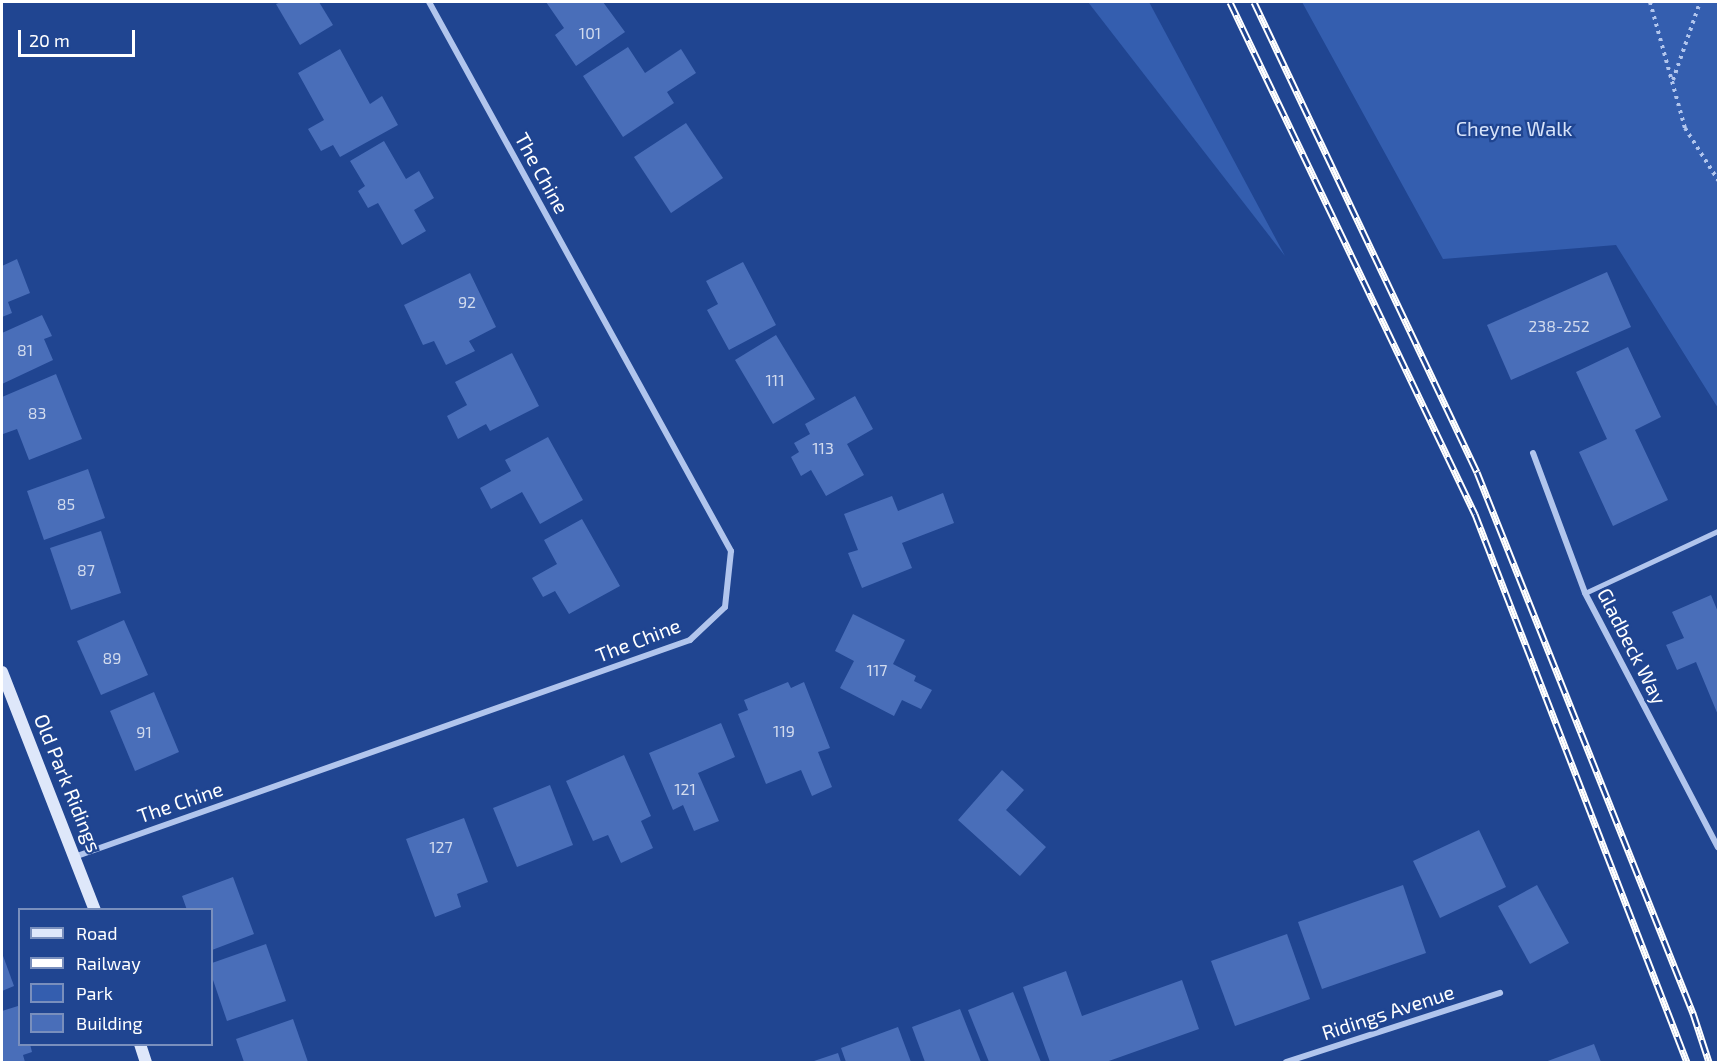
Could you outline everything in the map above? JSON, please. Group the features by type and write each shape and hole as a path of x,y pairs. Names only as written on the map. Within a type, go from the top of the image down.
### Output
{"street":[{"name":"The Chine","path":"77,856 690,640 725,607 731,551 429,2"},
{"name":"Gladbeck Way","path":"1533,453 1585,593 1719,848"},
{"name":"Old Park Ridings","path":"2,672 77,856 95,908"},
{"name":"Ridings Avenue","path":"1286,1062 1500,993"},
{"path":"141,1046 146,1062"}],"lane":[{"path":"1585,593 1719,531"}],"path":[{"path":"1650,2 1685,128 1719,180"},
{"path":"1672,82 1700,2"}],"green space":[{"path":"1088,2 1149,2 1285,256"},
{"name":"Cheyne Walk","path":"1302,2 1718,2 1718,408 1616,245 1443,259"}],"building":[{"path":"319,2 333,25 300,45 276,4"},
{"path":"546,2 603,2 625,32 576,66 555,35 564,28"},
{"path":"628,47 645,73 681,49 696,73 667,92 674,103 623,137 583,76"},
{"path":"340,49 370,104 382,96 398,125 340,157 333,145 321,151 308,129 324,120 298,73"},
{"path":"686,123 723,178 671,213 634,157"},
{"path":"384,141 406,179 419,171 434,198 414,210 426,231 402,245 378,203 368,208 358,191 365,186 350,161"},
{"path":"17,259 30,293 8,302 12,313 2,317 2,266"},
{"path":"743,262 776,325 729,350 707,310 718,304 706,281"},
{"path":"1607,272 1631,327 1511,380 1487,325"},
{"path":"470,273 496,327 469,341 475,351 446,365 434,341 423,345 404,305"},
{"path":"42,315 52,336 44,339 53,360 2,384 2,333"},
{"path":"776,335 815,399 773,424 735,360"},
{"path":"1628,347 1661,417 1635,430 1668,500 1613,526 1579,452 1607,439 1576,372"},
{"path":"512,353 539,406 490,431 486,424 458,439 447,416 467,405 455,382"},
{"path":"56,374 82,439 29,460 17,429 3,434 2,397"},
{"path":"855,396 873,429 847,444 864,475 826,496 811,470 801,476 791,457 799,452 794,443 810,434 805,424"},
{"path":"548,437 583,500 540,524 522,492 491,509 480,488 511,471 505,460"},
{"path":"88,469 105,518 44,540 27,491"},
{"path":"943,493 954,523 902,543 912,568 862,588 848,553 858,550 844,514 892,496 898,511"},
{"path":"582,519 620,586 569,614 555,591 543,597 532,578 557,564 544,540"},
{"path":"101,531 121,593 71,610 50,548"},
{"path":"1711,595 1718,612 1718,715 1696,662 1677,670 1666,645 1684,638 1672,612"},
{"path":"853,614 905,640 893,664 916,676 914,681 932,690 921,709 902,700 894,716 840,688 854,661 835,651"},
{"path":"124,620 148,675 101,695 77,641"},
{"path":"788,682 791,688 804,682 830,748 818,752 832,787 812,796 801,770 766,784 738,714 748,710 744,700"},
{"path":"154,692 179,752 135,771 110,711"},
{"path":"721,723 735,757 698,773 719,821 694,831 683,805 673,810 649,753"},
{"path":"624,755 651,816 641,821 653,848 621,863 608,835 593,841 566,781"},
{"path":"1002,770 1024,790 1006,810 1046,847 1020,876 958,820"},
{"path":"550,785 573,845 517,867 493,808"},
{"path":"464,818 488,882 457,894 461,907 435,917 406,839"},
{"path":"1479,830 1506,887 1440,918 1413,861"},
{"path":"233,877 254,934 213,950 213,908 186,908 182,896"},
{"path":"1403,885 1426,953 1322,989 1298,922"},
{"path":"1537,885 1569,943 1530,964 1498,906"},
{"path":"1287,934 1310,999 1235,1026 1211,961"},
{"path":"266,944 286,1001 227,1021 213,980 213,963"},
{"path":"2,953 14,986 2,991"},
{"path":"1066,971 1082,1016 1182,980 1199,1029 1106,1062 1050,1062 1023,987"},
{"path":"1013,992 1041,1062 989,1062 968,1010"},
{"path":"18,1006 18,1046 30,1046 32,1052 23,1055 25,1062 2,1062 2,1011"},
{"path":"960,1009 981,1062 925,1062 912,1027"},
{"path":"293,1019 308,1062 244,1062 236,1039"},
{"path":"898,1027 911,1062 846,1062 841,1048"},
{"path":"1594,1044 1601,1062 1545,1062"},
{"path":"838,1053 841,1062 811,1062"}],"railway":[{"path":"1230,2 1475,514 1687,1062"},
{"path":"1254,2 1477,472 1693,1013 1709,1062"}]}
